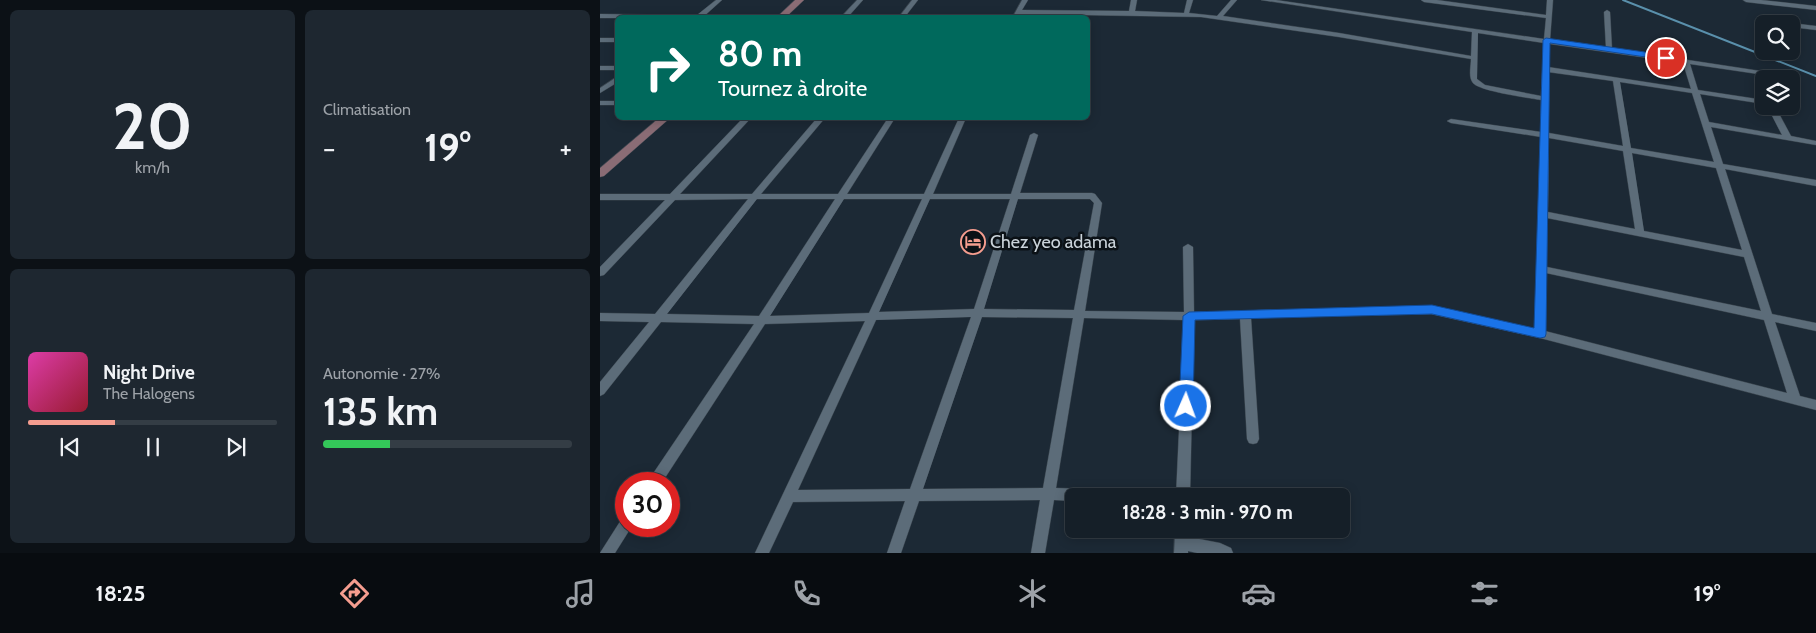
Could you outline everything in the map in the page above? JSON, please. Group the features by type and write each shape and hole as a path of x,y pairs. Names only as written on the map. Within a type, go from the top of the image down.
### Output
{"street":[{"path":"700,15 719,0"},
{"path":"783,15 800,0"},
{"path":"846,15 860,0"},
{"path":"903,15 915,0"},
{"path":"1016,15 1025,0"},
{"path":"1132,13 1134,0"},
{"path":"1186,15 1190,0"},
{"path":"1219,18 1234,0"},
{"path":"1264,0 1755,71"},
{"path":"1424,0 1549,17"},
{"path":"1540,334 1546,135 1544,99 1546,40 1550,0"},
{"path":"1746,0 1816,8"},
{"path":"1794,0 1798,6"},
{"path":"1607,12 1609,49"},
{"path":"1016,15 1132,13 1219,18 1339,35 1474,58"},
{"path":"600,16 615,16"},
{"path":"1800,26 1816,28"},
{"path":"1475,30 1474,79 1476,83 1483,87 1544,99"},
{"path":"600,40 615,40"},
{"path":"1685,60 1795,400"},
{"path":"600,68 615,68"},
{"path":"1545,69 1755,101"},
{"path":"600,91 615,80"},
{"path":"1616,80 1640,233"},
{"path":"600,103 615,103"},
{"path":"1776,115 1788,138"},
{"path":"600,174 663,120"},
{"path":"600,273 745,120"},
{"path":"600,391 755,196 819,120"},
{"path":"661,472 762,320 890,120"},
{"path":"762,553 962,120"},
{"path":"1451,121 1546,135 1815,185"},
{"path":"1705,124 1816,143"},
{"path":"894,553 978,313 1034,135"},
{"path":"600,197 1092,196 1096,198 1098,203 1038,553"},
{"path":"1543,214 1749,255"},
{"path":"1183,488 1189,316 1188,247"},
{"path":"1542,269 1816,327"},
{"path":"600,317 762,320 978,313 1189,316 1432,310 1540,334 1816,405"},
{"path":"1245,315 1253,439"},
{"path":"788,496 1065,494"},
{"path":"608,553 618,537"},
{"path":"1181,542 1226,553"}],"waterway":[{"path":"1623,0 1816,76"}],"place":[{"name":"Chez yeo adama","path":"973,242"}],"route":[{"path":"1186,406 1189,316 1432,310 1540,334 1546,135 1544,99 1546,40 1666,58"}]}
